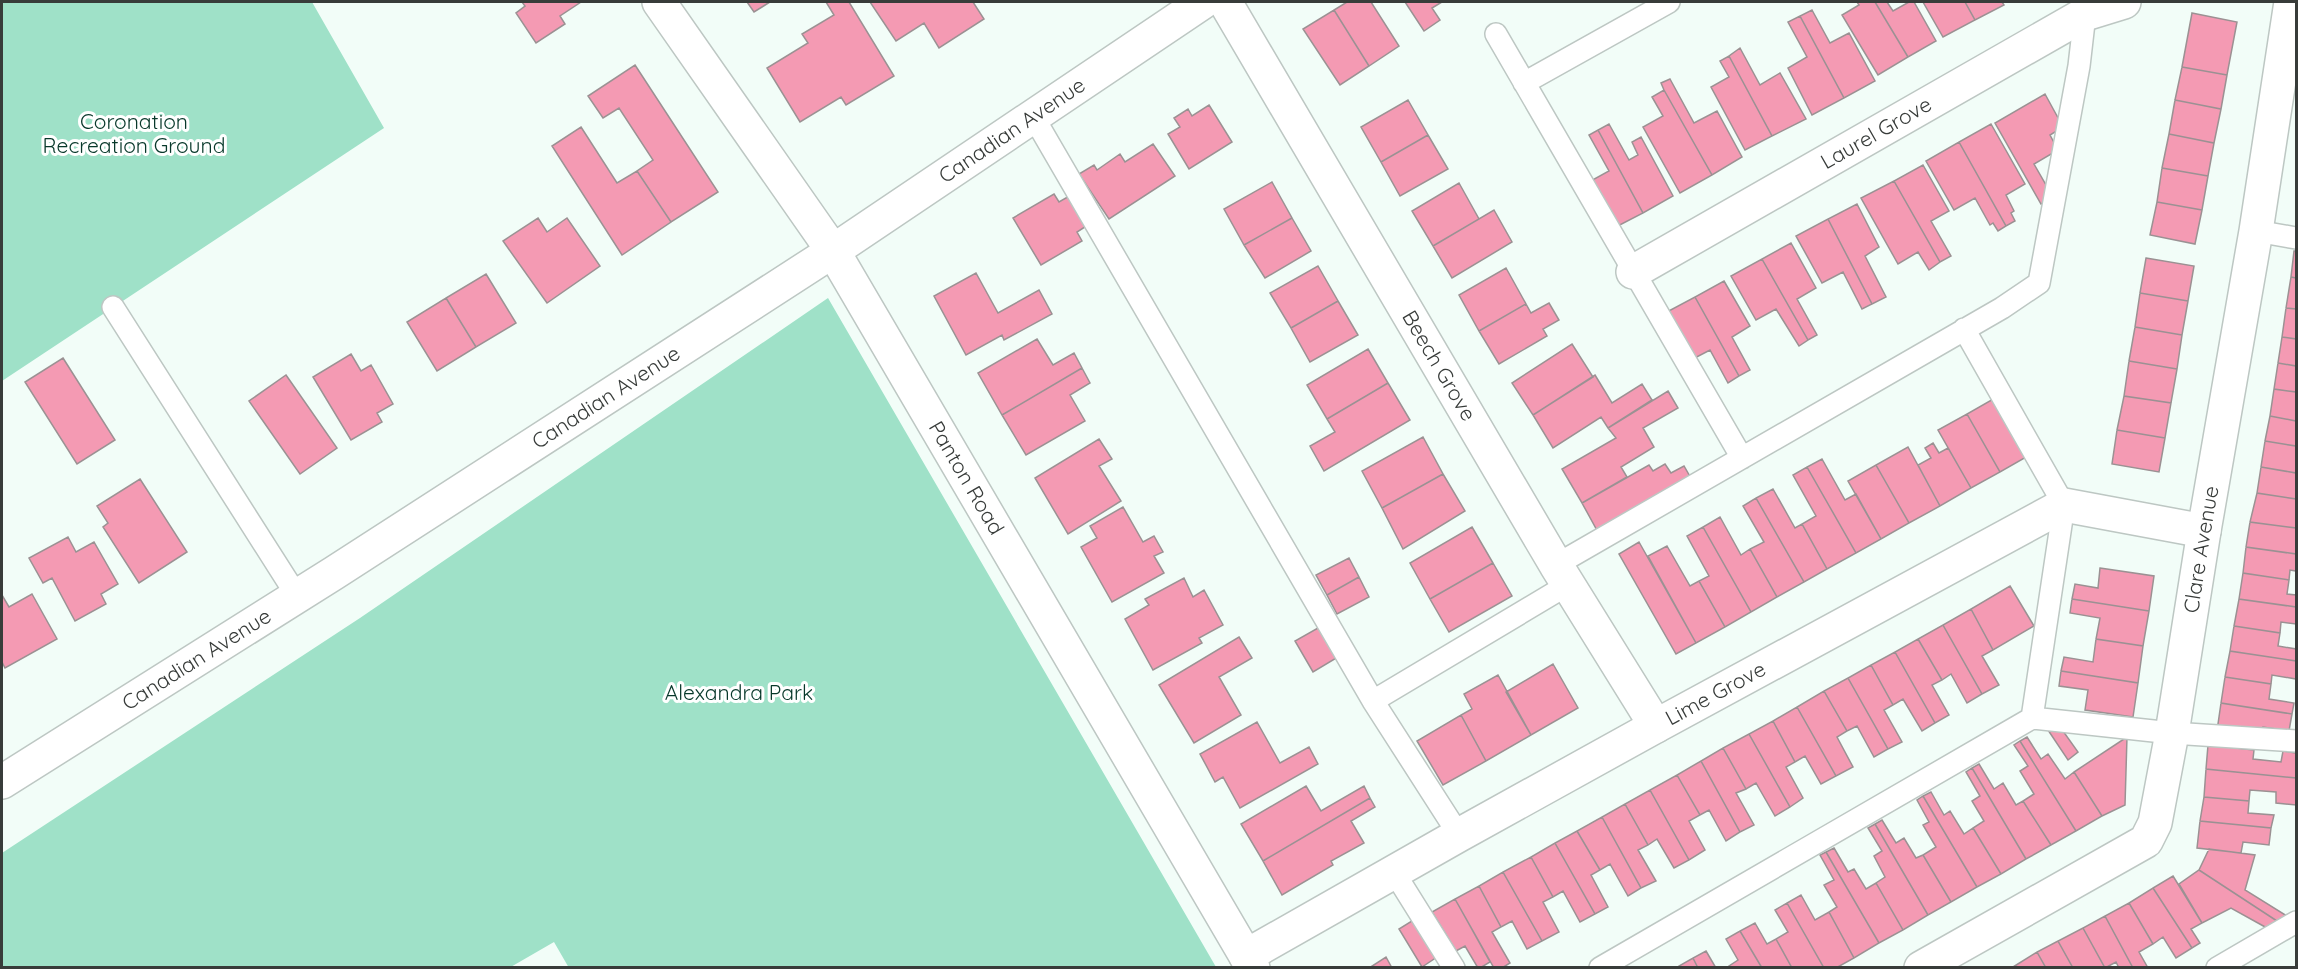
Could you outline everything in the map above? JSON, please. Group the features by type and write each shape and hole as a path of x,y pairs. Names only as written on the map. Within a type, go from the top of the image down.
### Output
{"street":[{"name":"Panton Road","path":"659,2 833,251 1250,962"},
{"name":"Canadian Avenue","path":"2,782 297,596 833,251 1203,2"},
{"name":"Beech Grove","path":"1225,2 1563,574 1656,726"},
{"name":"Laurel Grove","path":"1633,272 2082,8 2124,2"},
{"name":"Clare Avenue","path":"1920,968 2145,841 2155,823 2256,231 2291,2"},
{"path":"2064,505 2204,531"},
{"name":"Lime Grove","path":"1250,962 1394,872 1459,835 2064,505"}],"lane":[{"path":"1524,83 1669,2"},
{"path":"1373,701 1742,458 1964,330 2039,283 2079,66 2082,8"},
{"path":"1496,34 1742,458"},
{"path":"1033,117 1373,701 1459,835"},
{"path":"2256,231 2296,238"},
{"path":"113,307 297,596"},
{"path":"1964,330 2064,505 2032,718"},
{"path":"1600,968 2032,718 2172,733 2296,741"},
{"path":"1394,872 1454,968"},
{"path":"2217,968 2296,922"}],"green space":[{"name":"Coronation Recreation Ground","path":"2,2 312,2 384,128 2,381"},
{"name":"Alexandra Park","path":"828,298 1216,967 569,968 554,942 509,968 2,967 2,853 360,618"}],"building":[{"path":"522,2 581,2 560,16 565,24 536,43 516,13 525,6"},
{"path":"747,2 770,2 754,12"},
{"path":"826,2 849,2 894,76 846,105 841,97 800,122 767,68 808,43 802,34 834,15"},
{"path":"870,2 973,2 984,19 939,48 924,23 896,41"},
{"path":"1347,2 1371,2 1399,46 1369,66 1334,10"},
{"path":"1405,2 1442,2 1432,8 1440,20 1424,31"},
{"path":"1857,2 1875,2 1908,57 1878,75 1842,15 1859,5"},
{"path":"1875,2 1887,2 1893,11 1909,2 1914,2 1936,41 1908,57"},
{"path":"1923,2 1965,2 1975,20 1943,37"},
{"path":"1965,2 2002,2 2004,5 1975,20"},
{"path":"1334,10 1369,66 1340,85 1303,29"},
{"path":"1812,10 1830,43 1849,33 1875,81 1844,98 1800,16"},
{"path":"2192,13 2237,22 2227,75 2182,67"},
{"path":"1800,16 1844,98 1812,115 1788,68 1807,57 1788,22"},
{"path":"1740,48 1760,85 1780,73 1806,119 1772,136 1729,56"},
{"path":"1729,56 1772,136 1745,150 1711,87 1729,77 1720,61"},
{"path":"635,65 718,192 671,222 637,171 653,160 619,108 603,118 588,96"},
{"path":"2182,67 2227,75 2221,109 2175,100"},
{"path":"1670,79 1694,123 1717,111 1742,157 1712,175 1664,90 1661,83"},
{"path":"1664,90 1712,175 1680,193 1643,127 1663,116 1652,97"},
{"path":"2045,94 2063,127 2050,135 2058,150 2034,164 2050,192 2049,200 2041,204 1995,123"},
{"path":"1408,100 1428,135 1381,162 1361,127"},
{"path":"2175,100 2221,109 2214,143 2169,134"},
{"path":"1209,105 1232,142 1189,169 1168,134 1180,127 1174,118 1188,109 1192,116"},
{"path":"1609,124 1629,160 1638,155 1632,142 1641,137 1673,196 1643,213 1598,130"},
{"path":"1991,124 2025,184 2006,195 2014,211 2011,213 2015,221 2006,226 1959,142"},
{"path":"581,127 617,183 637,171 671,222 622,255 552,146"},
{"path":"1598,130 1643,213 1612,229 1587,183 1609,171 1589,135"},
{"path":"2169,134 2214,143 2208,176 2162,168"},
{"path":"1428,135 1448,169 1400,196 1381,162"},
{"path":"1959,142 2006,226 1998,231 1993,223 1990,225 1975,198 1954,210 1926,161"},
{"path":"1153,144 1175,176 1109,219 1079,174 1094,165 1097,170 1120,154 1125,162"},
{"path":"1923,165 1949,211 1931,221 1951,256 1940,262 1894,181"},
{"path":"2162,168 2208,176 2202,210 2157,202"},
{"path":"1894,181 1940,262 1929,270 1918,252 1898,264 1861,198"},
{"path":"1272,182 1292,218 1244,245 1224,209"},
{"path":"1459,183 1479,219 1433,246 1412,211"},
{"path":"1054,194 1059,202 1071,195 1088,225 1077,232 1082,241 1041,265 1013,218"},
{"path":"2157,202 2202,210 2195,244 2150,235"},
{"path":"1857,204 1879,247 1865,256 1886,297 1872,304 1828,219"},
{"path":"1494,210 1512,242 1452,278 1433,246"},
{"path":"538,218 547,232 567,218 600,266 547,303 503,241"},
{"path":"1292,218 1311,251 1265,278 1244,245"},
{"path":"1828,219 1872,304 1862,309 1843,272 1822,283 1796,236"},
{"path":"1791,243 1816,288 1797,299 1817,335 1808,340 1762,259"},
{"path":"2294,251 2296,251 2296,278 2291,277"},
{"path":"2146,258 2194,266 2188,301 2140,293"},
{"path":"1762,259 1808,340 1799,346 1776,309 1756,320 1731,276"},
{"path":"1318,266 1338,301 1291,328 1270,293"},
{"path":"1506,268 1526,304 1479,331 1459,295"},
{"path":"976,273 998,313 1039,290 1052,314 1004,340 1002,335 966,355 934,296"},
{"path":"486,274 516,323 476,347 446,298"},
{"path":"2291,277 2296,278 2296,309 2286,308"},
{"path":"1724,281 1750,326 1732,337 1750,370 1739,376 1695,297"},
{"path":"2140,293 2188,301 2182,335 2135,327"},
{"path":"1695,297 1739,376 1728,383 1710,350 1689,361 1663,314"},
{"path":"446,298 476,347 437,371 407,322"},
{"path":"1338,301 1358,335 1310,362 1291,328"},
{"path":"1549,303 1559,320 1543,329 1547,336 1499,364 1479,331 1526,304 1531,313"},
{"path":"2286,308 2296,309 2296,339 2282,337"},
{"path":"2135,327 2182,335 2177,369 2129,361"},
{"path":"2282,337 2296,339 2296,366 2278,363"},
{"path":"1037,339 1053,365 1074,353 1082,368 1002,415 978,373"},
{"path":"1572,344 1593,377 1533,415 1512,383"},
{"path":"1368,349 1388,383 1327,419 1307,385"},
{"path":"351,354 361,371 371,365 393,404 377,413 382,422 351,440 313,377"},
{"path":"63,358 115,440 77,464 25,382"},
{"path":"2129,361 2177,369 2171,403 2124,396"},
{"path":"2278,363 2296,366 2296,392 2274,389"},
{"path":"1082,368 1090,383 1070,395 1085,421 1026,455 1002,415"},
{"path":"286,375 337,448 300,474 249,401"},
{"path":"1595,375 1612,403 1642,384 1652,400 1608,428 1601,417 1553,448 1533,415"},
{"path":"1388,383 1410,420 1324,471 1310,446 1335,432 1327,419"},
{"path":"2274,389 2296,392 2296,421 2270,416"},
{"path":"1668,391 1678,408 1643,428 1654,447 1621,467 1627,477 1582,503 1562,469 1616,438 1608,428"},
{"path":"2124,396 2171,403 2165,438 2117,430"},
{"path":"1995,398 2028,456 2000,472 1967,414"},
{"path":"1967,414 2000,472 1971,488 1938,430"},
{"path":"2270,416 2296,421 2296,446 2265,441"},
{"path":"2117,430 2165,438 2159,472 2112,464"},
{"path":"1423,437 1443,474 1382,508 1362,471"},
{"path":"1099,439 1112,459 1099,466 1121,501 1068,534 1035,478"},
{"path":"2265,441 2296,446 2296,473 2261,467"},
{"path":"1933,443 1939,453 1948,448 1971,488 1940,506 1918,465 1931,458 1925,448"},
{"path":"1908,447 1940,506 1909,523 1876,465"},
{"path":"1822,459 1845,500 1856,494 1881,539 1856,553 1807,467"},
{"path":"1665,464 1671,473 1684,466 1692,480 1599,534 1582,503 1649,465 1653,471"},
{"path":"1876,465 1909,523 1881,539 1848,481"},
{"path":"1807,467 1856,553 1827,569 1802,524 1816,516 1793,475"},
{"path":"2261,467 2296,473 2296,499 2257,493"},
{"path":"1443,474 1465,511 1403,549 1382,508"},
{"path":"140,479 187,552 139,583 103,527 108,523 97,506"},
{"path":"1773,489 1795,528 1802,524 1827,569 1804,582 1756,498"},
{"path":"2257,493 2296,499 2296,528 2250,522"},
{"path":"1756,498 1804,582 1777,597 1750,549 1764,542 1743,506"},
{"path":"1123,507 1143,542 1154,536 1163,552 1154,556 1164,573 1112,602 1081,547 1097,538 1090,526"},
{"path":"1720,517 1741,555 1750,549 1777,597 1751,612 1703,527"},
{"path":"2250,522 2296,528 2296,554 2246,547"},
{"path":"1472,527 1493,563 1430,599 1410,563"},
{"path":"1703,527 1751,612 1725,627 1699,581 1709,576 1687,536"},
{"path":"68,537 76,552 94,542 118,584 101,594 106,604 75,621 52,578 43,583 29,558"},
{"path":"1639,542 1696,643 1676,654 1619,554"},
{"path":"1667,546 1690,586 1699,581 1725,627 1696,643 1648,556"},
{"path":"2246,547 2296,554 2296,571 2290,570 2289,580 2243,573"},
{"path":"1349,558 1359,577 1327,595 1316,575"},
{"path":"1493,563 1512,596 1449,632 1430,599"},
{"path":"2100,568 2154,576 2149,611 2072,599 2075,584 2098,588"},
{"path":"2243,573 2289,580 2287,594 2296,595 2296,607 2239,599"},
{"path":"1359,577 1369,597 1337,614 1327,595"},
{"path":"1184,578 1193,597 1204,590 1223,625 1199,638 1202,643 1153,670 1125,619 1149,605 1145,599"},
{"path":"2010,586 2034,626 1993,650 1971,609"},
{"path":"32,594 57,639 5,668 2,662 2,595 9,607"},
{"path":"2072,599 2149,611 2143,646 2096,639 2100,618 2070,613"},
{"path":"2239,599 2296,607 2296,624 2281,622 2280,633 2234,626"},
{"path":"1971,609 1993,650 1982,656 1999,685 1982,694 1943,625"},
{"path":"1325,624 1343,654 1313,672 1295,641"},
{"path":"1943,625 1982,694 1967,703 1951,674 1942,680 1918,639"},
{"path":"2234,626 2280,633 2278,646 2296,649 2296,661 2230,651"},
{"path":"1239,637 1252,658 1219,677 1241,715 1194,743 1159,685"},
{"path":"1918,639 1942,680 1932,685 1949,715 1935,723 1895,652"},
{"path":"2096,639 2143,646 2138,683 2061,671 2064,657 2093,662"},
{"path":"2230,651 2296,661 2296,679 2272,675 2271,684 2225,677"},
{"path":"1895,652 1935,723 1922,731 1903,699 1893,705 1871,665"},
{"path":"1553,664 1578,708 1531,735 1506,692"},
{"path":"1871,665 1893,705 1884,710 1902,742 1888,749 1848,678"},
{"path":"2061,671 2138,683 2133,717 2085,710 2088,690 2059,686"},
{"path":"1498,675 1531,735 1486,761 1461,715 1472,709 1464,694"},
{"path":"2225,677 2271,684 2269,699 2294,703 2292,714 2221,703"},
{"path":"1848,678 1888,749 1874,757 1857,726 1847,731 1824,691"},
{"path":"1824,691 1847,731 1837,737 1853,767 1836,776 1797,707"},
{"path":"2221,703 2292,714 2289,731 2263,727 2261,738 2217,731"},
{"path":"1797,707 1836,776 1821,784 1805,756 1795,762 1773,721"},
{"path":"1461,715 1486,761 1443,785 1417,741"},
{"path":"1773,721 1795,762 1786,767 1803,798 1790,807 1749,734"},
{"path":"1257,722 1280,763 1309,747 1318,764 1240,808 1223,777 1215,782 1200,754"},
{"path":"2048,730 2063,731 2078,752 2068,760"},
{"path":"1749,734 1790,807 1775,816 1756,783 1746,789 1723,748"},
{"path":"2027,737 2041,759 2048,754 2065,779 2074,772 2102,816 2076,831 2020,741"},
{"path":"2127,737 2125,805 2102,816 2074,772"},
{"path":"2020,741 2076,831 2051,845 2023,801 2034,794 2020,771 2028,766 2014,745"},
{"path":"2208,745 2254,750 2253,759 2281,762 2283,751 2296,753 2296,778 2206,769"},
{"path":"1723,748 1746,789 1736,793 1754,825 1740,832 1701,761"},
{"path":"1701,761 1740,832 1726,841 1709,810 1700,815 1677,775"},
{"path":"1979,764 1994,789 2003,783 2016,805 2023,801 2051,845 2026,859 1972,768"},
{"path":"1972,768 2026,859 2001,874 1973,828 1984,821 1972,801 1980,796 1966,772"},
{"path":"2206,769 2296,778 2296,805 2276,803 2276,792 2250,790 2249,801 2204,797"},
{"path":"1677,775 1700,815 1689,821 1705,850 1689,860 1650,790"},
{"path":"1306,786 1321,811 1364,786 1370,798 1263,861 1241,824"},
{"path":"1650,790 1689,860 1674,868 1657,839 1648,845 1625,804"},
{"path":"1931,792 1944,815 1950,811 1964,834 1973,828 2001,874 1977,887 1923,796"},
{"path":"1923,796 1977,887 1951,902 1923,855 1936,847 1923,825 1929,822 1917,800"},
{"path":"2204,797 2249,801 2248,813 2274,815 2271,828 2200,821"},
{"path":"1370,798 1375,807 1351,821 1364,843 1331,861 1333,865 1282,895 1263,861"},
{"path":"1625,804 1648,845 1638,850 1656,881 1641,888 1602,817"},
{"path":"1602,817 1641,888 1628,896 1610,864 1600,870 1577,831"},
{"path":"1882,820 1896,843 1904,838 1916,858 1923,855 1951,902 1928,915 1875,824"},
{"path":"2200,821 2271,828 2269,845 2243,842 2241,853 2197,848"},
{"path":"1875,824 1928,915 1903,930 1876,883 1885,877 1874,856 1882,851 1868,828"},
{"path":"1577,831 1600,870 1591,875 1608,907 1595,914 1555,843"},
{"path":"1555,843 1595,914 1580,922 1563,891 1553,897 1531,857"},
{"path":"1834,848 1848,872 1854,869 1866,889 1876,883 1903,930 1879,943 1826,852"},
{"path":"2209,849 2255,855 2245,890 2287,916 2277,921 2199,870"},
{"path":"1826,852 1879,943 1854,958 1829,912 1837,907 1824,885 1834,880 1820,855"},
{"path":"1531,857 1553,897 1543,902 1559,932 1542,941 1503,872"},
{"path":"2199,870 2277,921 2267,928 2231,908 2202,923 2179,884"},
{"path":"1503,872 1542,941 1527,949 1512,921 1501,927 1479,886"},
{"path":"2173,876 2202,923 2191,929 2200,943 2192,948 2153,888"},
{"path":"1479,886 1501,927 1492,932 1510,963 1502,968 1494,968 1455,899"},
{"path":"2153,888 2192,948 2176,958 2163,937 2153,944 2129,903"},
{"path":"1801,895 1815,920 1829,912 1854,958 1836,968 1824,968 1787,903"},
{"path":"1455,899 1490,962 1480,968 1465,946 1456,951 1432,912"},
{"path":"1787,903 1824,968 1792,968 1776,939 1788,932 1775,910"},
{"path":"2129,903 2153,944 2139,952 2148,968 2133,968 2105,916"},
{"path":"2105,916 2133,968 2119,968 2116,962 2105,968 2083,928"},
{"path":"1415,919 1437,957 1422,967 1399,929"},
{"path":"1755,923 1767,944 1776,939 1792,968 1762,968 1740,931"},
{"path":"2083,928 2105,968 2073,968 2058,941"},
{"path":"1740,931 1762,968 1730,968 1729,966 1738,960 1726,939"},
{"path":"2058,941 2073,968 2046,968 2037,952"},
{"path":"1706,951 1716,968 1698,968 1693,958"},
{"path":"2037,952 2046,968 2013,968 2013,967"},
{"path":"1386,957 1392,968 1369,968"},
{"path":"1693,958 1698,968 1680,968 1679,966"}]}
